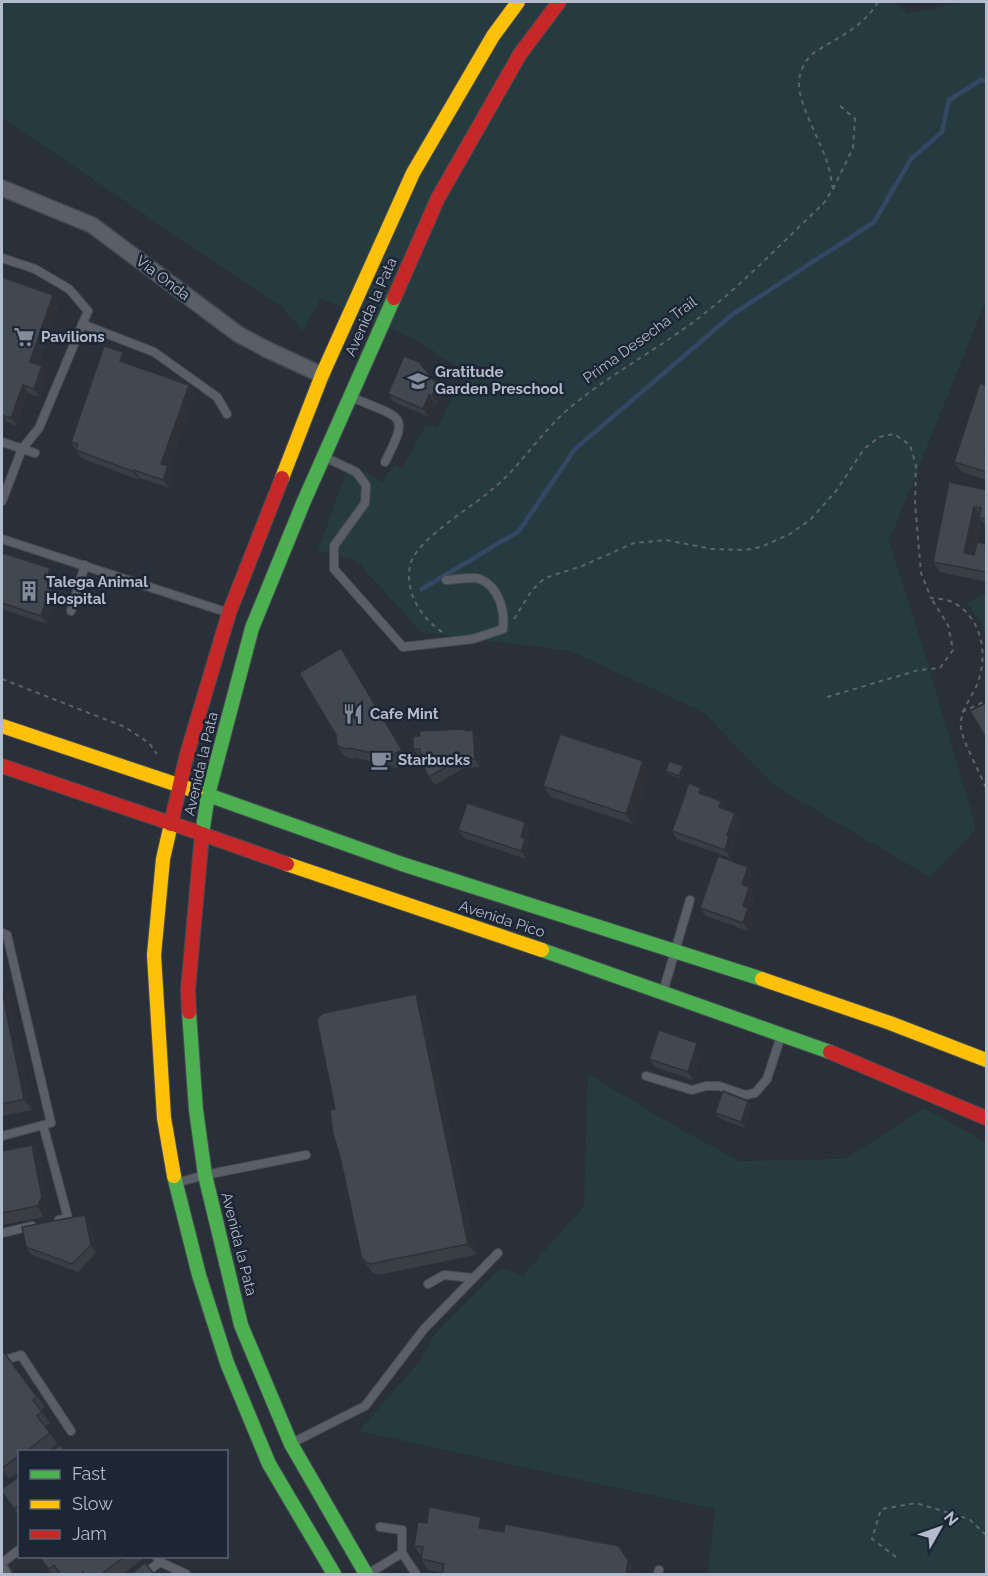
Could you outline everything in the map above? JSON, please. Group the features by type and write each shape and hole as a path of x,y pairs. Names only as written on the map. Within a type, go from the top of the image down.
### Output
{"main road":[{"name":"Avenida la Pata","path":"334,1575 269,1464 227,1363 199,1275 175,1184 164,1118 154,956 164,859 187,754 229,613 322,375 413,173 493,36 518,2"},
{"name":"Avenida la Pata","path":"366,1575 291,1444 242,1325 205,1175 196,1110 188,990 202,834 208,795 252,628 323,456 438,198 520,54 559,2"},
{"path":"322,375 334,391"},
{"path":"320,425 332,436"},
{"name":"Avenida Pico","path":"2,726 208,795 361,851 815,996 987,1060"},
{"name":"Avenida Pico","path":"2,766 544,951 853,1060 987,1118"}],"street":[{"name":"Via Onda","path":"2,188 92,225 238,334 322,375"}],"lane":[{"path":"2,258 36,269 69,289 87,310 39,428 22,449 2,501"},
{"path":"82,324 154,352 217,397 227,414"},
{"path":"350,396 391,414 398,420 401,427 399,434 385,462"},
{"path":"2,442 35,453"},
{"path":"323,456 356,472 366,485 365,503 334,546 334,568 403,647 473,639 503,629 504,616 495,591 479,579 446,580"},
{"path":"2,539 229,613"},
{"path":"70,611 86,565"},
{"path":"662,993 690,900"},
{"path":"2,933 6,934 51,1123 2,1136"},
{"path":"646,1076 692,1090 706,1086 719,1086 745,1095 755,1093 767,1079 782,1035"},
{"path":"2,1233 68,1218 43,1125"},
{"path":"175,1184 205,1175 306,1155"},
{"path":"291,1444 365,1406 424,1329 498,1253"},
{"path":"428,1284 444,1275 472,1278"},
{"path":"2,1361 21,1355 71,1431"},
{"path":"380,1527 402,1530 402,1553 416,1575"},
{"path":"2,1563 18,1551"},
{"path":"366,1575 402,1553"},
{"path":"144,1575 158,1559 186,1575"}],"path":[{"path":"833,189 827,163 802,98 799,84 802,69 812,54 846,35 870,16 878,2"},
{"name":"Prima Desecha Trail","path":"446,634 432,626 415,603 409,588 411,562 423,543 496,486 565,412 624,367 686,328 823,204 854,148 855,119 838,104"},
{"path":"503,629 516,618 532,590 545,578 582,566 634,543 666,540 712,549 745,550 761,547 790,534 810,520 836,491 864,449 879,437 894,434 910,445 916,466 915,503 921,573 931,598 948,625 953,650 940,668 919,670 827,697"},
{"path":"931,598 952,602 970,616 979,629 983,650 980,678 962,712 962,731 987,788"},
{"path":"2,679 125,727 149,743 161,760"},
{"path":"962,712 987,701"},
{"path":"896,1557 872,1539 881,1509 916,1503 969,1519 987,1535"}],"green space":[{"path":"2,2 893,2 908,14 964,2 986,2 986,300 889,541 976,829 930,877 775,786 703,712 571,651 421,632 356,560 318,551 350,462 382,483 394,465 402,469 426,425 438,427 452,397 467,373 417,340 321,298 303,331 281,306 2,118"},
{"path":"986,594 986,635 981,622 966,603"},
{"path":"588,1074 676,1127 739,1161 845,1159 924,1108 986,1143 986,1574 708,1574 715,1509 359,1431 422,1359 435,1334 501,1268 523,1276 584,1206"}],"building":[{"name":"Pavilions","path":"2,277 53,295 30,362 42,366 34,389 23,385 11,418 2,415"},
{"path":"104,346 123,352 120,361 189,385 161,464 168,466 163,480 134,470 134,472 76,450 78,444 71,442"},
{"name":"Gratitude Garden Preschool","path":"404,356 419,362 437,384 423,409 388,394"},
{"path":"980,383 987,386 987,449 985,454 987,455 987,472 954,462"},
{"path":"949,482 987,490 987,519 979,518 981,508 974,507 964,553 974,555 977,542 987,544 986,572 933,562"},
{"name":"Talega Animal Hospital","path":"3,553 50,568 46,581 54,584 41,616 2,603"},
{"name":"Cafe Mint","path":"341,648 402,750 389,757 350,748 344,749 337,745 336,735 299,673"},
{"path":"987,702 987,740 970,711"},
{"path":"466,729 466,731 473,730 475,759 458,760 429,777 419,758 421,757 420,749 413,749 413,736 420,736 419,731"},
{"path":"560,734 643,761 626,814 543,786"},
{"path":"669,761 683,766 679,776 666,771"},
{"path":"689,783 701,788 699,793 721,801 719,807 735,813 727,835 729,836 725,850 672,831"},
{"path":"467,803 525,822 521,837 525,839 521,851 458,830"},
{"path":"718,856 748,867 742,884 749,887 743,906 748,908 743,923 700,908"},
{"path":"2,991 24,1099 2,1104"},
{"path":"416,994 468,1244 370,1264 364,1261 361,1255 333,1134 330,1110 335,1109 317,1021 324,1013"},
{"path":"659,1030 697,1043 688,1072 649,1059"},
{"path":"723,1091 748,1101 741,1122 715,1113"},
{"path":"32,1145 42,1198 37,1206 2,1213 2,1151"},
{"path":"85,1215 91,1245 72,1264 26,1247 22,1227"},
{"path":"2,1352 37,1397 33,1400 42,1412 37,1416 50,1433 28,1450 18,1450 18,1456 2,1468"},
{"path":"60,1445 64,1450 54,1450"},
{"path":"18,1477 18,1506 14,1509 2,1492 2,1489"},
{"path":"429,1507 481,1517 479,1528 504,1532 505,1524 619,1546 628,1560 626,1575 442,1575 444,1564 421,1559 423,1547 414,1546 418,1522 427,1523"},
{"path":"40,1558 123,1558 100,1575 85,1575 83,1572 79,1575 61,1575 54,1565 49,1569"},
{"path":"145,1563 155,1575 130,1575"}],"waterway":[{"path":"422,589 519,531 575,449 733,314 874,222 911,159 942,132 949,100 981,80 986,81"}],"traffic: fast":[{"path":"197,832 202,834 208,795 252,628 304,501 394,298"},
{"path":"208,795 402,864 762,979"},
{"path":"542,950 830,1052"},
{"path":"189,1012 196,1110 205,1175 241,1325 291,1444 366,1574"},
{"path":"174,1176 199,1275 227,1363 269,1464 334,1574"}],"traffic: slow":[{"path":"282,478 322,375 413,173 493,36 518,2"},
{"path":"2,726 196,791"},
{"path":"171,824 163,859 154,955 164,1118 174,1176"},
{"path":"287,864 542,950"},
{"path":"762,979 890,1023 986,1060"}],"traffic: jam":[{"path":"394,298 438,198 520,54 559,2"},
{"path":"171,824 187,754 229,613 282,478"},
{"path":"2,766 197,832"},
{"path":"189,1012 188,990 202,834 287,864"},
{"path":"830,1052 986,1118"}],"place":[{"name":"Pavilions","path":"24,337"},
{"name":"Gratitude Garden Preschool","path":"418,381"},
{"name":"Talega Animal Hospital","path":"29,591"},
{"name":"Cafe Mint","path":"353,714"},
{"name":"Starbucks","path":"381,760"}]}
